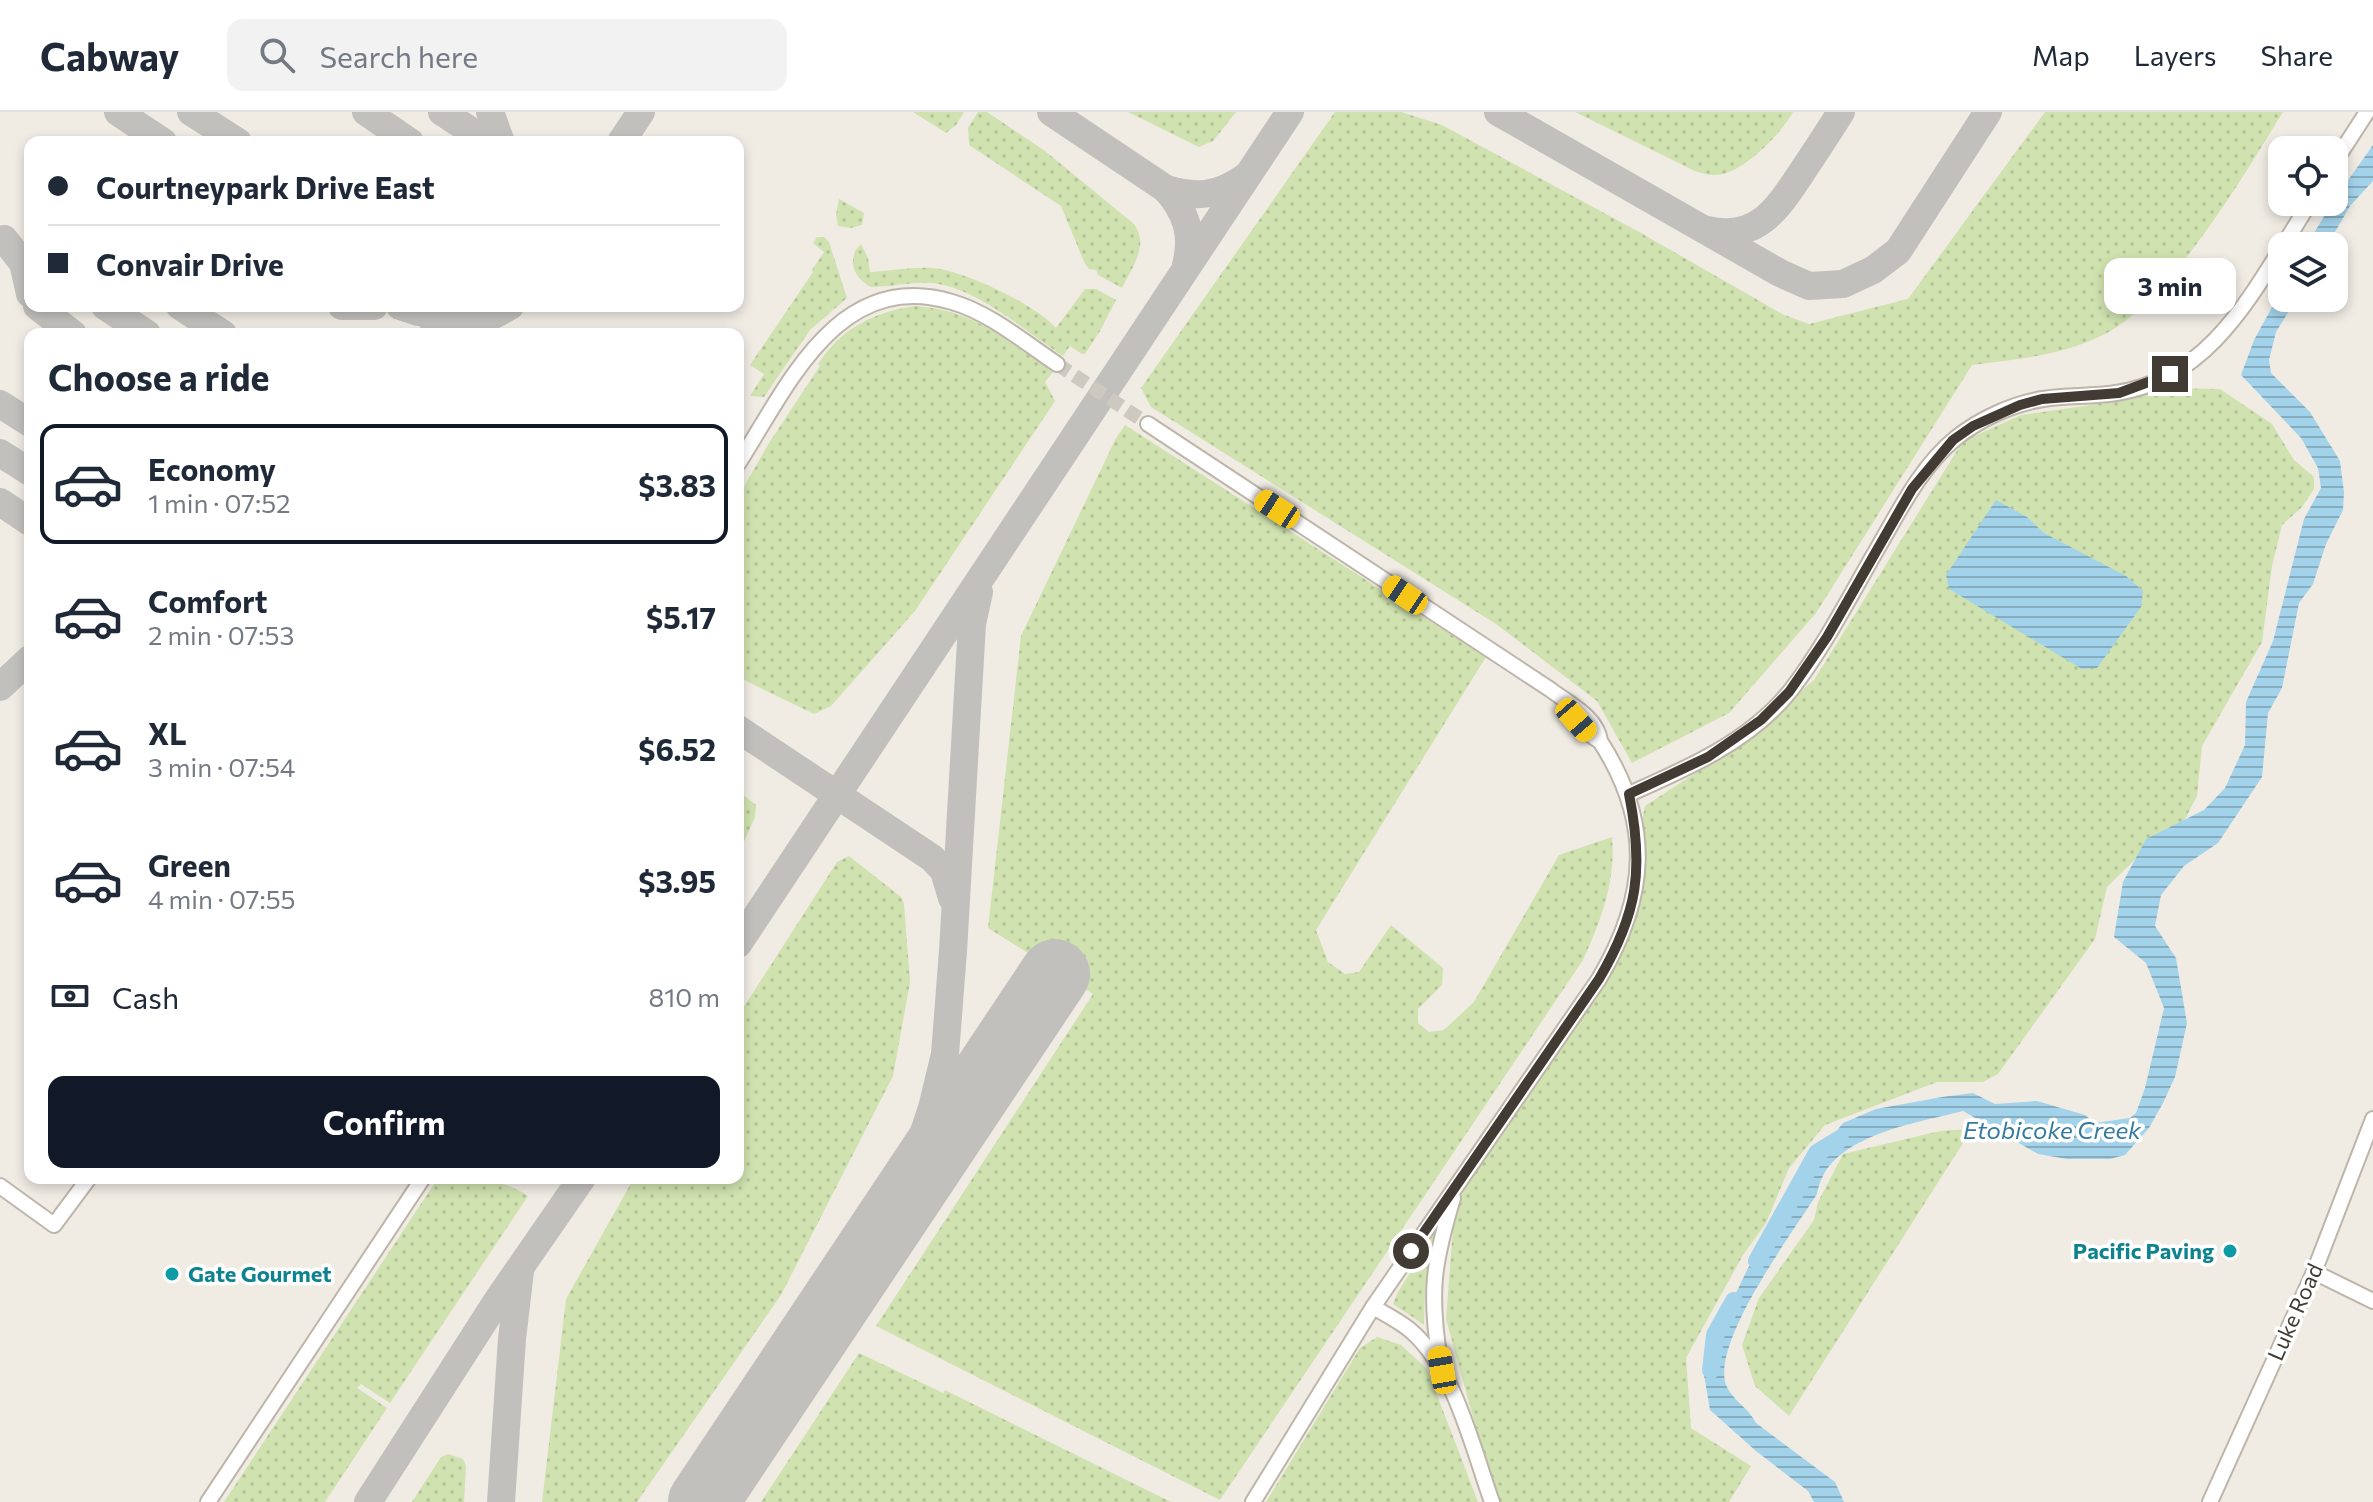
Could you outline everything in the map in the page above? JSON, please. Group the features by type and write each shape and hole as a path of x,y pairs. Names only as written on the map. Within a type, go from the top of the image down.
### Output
{"street":[{"path":"2348,141 2367,112"},
{"path":"1629,794 1708,757 1761,720 1789,692 1827,637 1912,489 1953,440 1973,426 2020,405 2042,399 2119,393 2149,383 2191,362 2228,329 2268,268"},
{"path":"744,455 805,359 829,331 853,313 885,299 914,295 953,302 989,318 1057,364"},
{"path":"1148,424 1551,690 1570,706 1576,720 1589,735 1600,741 1629,794 1636,831 1638,871 1632,908 1618,947 1373,1307 1253,1502"},
{"name":"Luke Road","path":"2210,1502 2314,1272 2373,1119"},
{"path":"0,1186 54,1225 85,1184"},
{"path":"208,1502 419,1184"},
{"path":"1456,1186 1438,1249 1432,1290 1435,1329 1442,1370 1492,1502"},
{"path":"2314,1272 2373,1301"},
{"path":"1373,1307 1409,1329 1425,1345 1442,1370"}],"green space":[{"path":"913,112 964,112 946,133"},
{"path":"978,112 987,112 1045,151 1134,224 1140,248 1122,288 1085,264 1061,206 969,145 968,128"},
{"path":"1128,112 1236,112 1213,141 1199,147"},
{"path":"1335,112 1401,112 1442,125 1782,314 1809,324 1908,299 2045,112 2283,112 2203,235 2179,267 2128,319 2103,335 2071,348 2039,356 1972,365 1816,613 1729,713 1632,763 1597,701 1496,624 1151,407 1141,388"},
{"path":"1575,112 1793,112 1770,142 1748,161 1736,169 1714,175 1695,171"},
{"path":"839,199 864,213 862,225 851,228 838,226 836,215"},
{"path":"817,237 824,237 829,242 847,298 810,330 764,397 750,396 764,374 750,365 824,252 813,243"},
{"path":"861,244 870,272 946,270 1016,299 1056,328 1085,289 1096,289 1116,300 1085,354 1070,346 1063,356 1003,314 955,288 922,283 871,287 860,278 854,267 854,255"},
{"path":"914,306 936,309 955,313 988,328 1053,372 1045,382 1055,401 915,611 831,706 814,714 744,680 744,487 827,351 859,324"},
{"path":"2163,388 2220,389 2272,424 2294,460 2314,477 2314,489 2302,507 2282,525 2272,566 2262,642 2202,746 2197,796 2184,821 2154,841 2107,887 2095,939 1998,1074 1983,1082 1937,1082 1825,1125 1789,1168 1766,1223 1743,1255 1686,1358 1691,1428 1751,1466 1729,1502 1500,1502 1446,1319 1454,1216 1476,1156 1616,952 1645,806 1762,724 1814,680 1963,441 2021,415 2132,399"},
{"path":"1125,425 1486,657 1316,930 1328,962 1345,974 1359,972 1391,925 1443,968 1442,985 1418,1009 1418,1023 1429,1032 1444,1030 1474,1002 1559,855 1612,837 1612,869 1606,900 1583,960 1220,1500 876,1326 1093,994 988,928 1021,636"},
{"path":"744,796 756,805 755,817 744,842"},
{"path":"849,856 901,897 904,904 910,982 893,1076 781,1295 637,1502 542,1502 566,1299 631,1184 744,1184 744,1007 837,862"},
{"path":"1972,1129 1789,1416 1755,1386 1742,1345 1759,1298 1814,1220 1818,1202 1843,1154 1940,1131"},
{"path":"434,1184 502,1184 528,1196 390,1403 361,1384 357,1388 387,1408 325,1502 224,1502"},
{"path":"1434,1234 1425,1290 1424,1325 1393,1304"},
{"path":"1377,1337 1401,1345 1427,1369 1478,1502 1266,1502 1360,1348"},
{"path":"859,1353 943,1393 945,1390 1171,1502 761,1502"},
{"path":"448,1454 463,1459 466,1466 464,1502 412,1502 441,1457"}],"water":[{"path":"2373,145 2373,181 2348,209 2348,180"},
{"path":"2324,216 2344,216 2335,232 2315,232"},
{"name":"Etobicoke Creek","path":"2269,312 2288,312 2276,332 2269,360 2271,373 2310,412 2340,461 2343,510 2326,544 2313,584 2299,603 2282,688 2268,713 2262,777 2218,843 2184,866 2161,895 2155,926 2176,958 2187,1023 2175,1077 2149,1128 2125,1155 2110,1159 2067,1159 2038,1154 1963,1111 1866,1139 1834,1161 1742,1316 1725,1366 1726,1385 1756,1423 1835,1482 1844,1502 1814,1502 1808,1491 1710,1410 1704,1375 1725,1316 1748,1268 1788,1213 1810,1164 1843,1123 1876,1109 1973,1093 1995,1104 2037,1101 2085,1115 2095,1123 2130,1118 2136,1113 2164,1008 2146,963 2114,937 2123,882 2146,839 2204,810 2225,788 2245,745 2246,702 2273,641 2304,519 2321,488 2318,468 2301,438 2241,375 2254,340"},
{"path":"1996,500 2027,517 2044,533 2126,576 2143,591 2141,607 2097,668 2082,669 1949,589 1946,575"}],"waterway":[{"name":"Etobicoke Creek","path":"1757,1261 1817,1153 1840,1139"},
{"name":"Etobicoke Creek","path":"1711,1370 1715,1335 1734,1301"}],"taxiway":[{"path":"118,112 154,136"},
{"path":"191,112 229,136"},
{"path":"366,112 401,136"},
{"path":"442,112 479,136"},
{"path":"490,112 499,136"},
{"path":"625,136 641,112"},
{"path":"1051,112 1166,189 1207,194 1245,177"},
{"path":"744,935 1290,112"},
{"path":"1498,112 1780,273 1809,286 1843,284 1873,270 1898,251 1988,112"},
{"path":"1707,230 1739,231 1763,220 1791,188 1841,112"},
{"path":"1166,189 1179,206 1186,224 1189,243 1186,265"},
{"path":"4,239 24,267"},
{"path":"45,312 65,328"},
{"path":"114,312 138,328"},
{"path":"189,312 214,328"},
{"path":"438,328 430,317 462,324 480,321 499,312"},
{"path":"0,404 24,419"},
{"path":"0,453 24,468"},
{"path":"0,502 24,518"},
{"path":"880,1234 917,1153 945,1054 972,624 979,592"},
{"path":"0,687 24,665"},
{"path":"744,733 932,858 944,871 952,898"},
{"path":"368,1502 497,1301 578,1184"},
{"path":"501,1502 520,1271"}],"runway":[{"path":"703,1502 1055,974"}],"tunnel":[{"path":"1057,364 1148,424"}],"place":[{"name":"Pacific Paving","path":"2230,1251"},
{"name":"Gate Gourmet","path":"172,1274"}],"route":[{"path":"1411,1251 1618,947 1632,908 1638,871 1636,831 1629,794 1708,757 1761,720 1789,692 1827,637 1912,489 1953,440 1973,426 2020,405 2042,399 2119,393 2170,374"}]}
